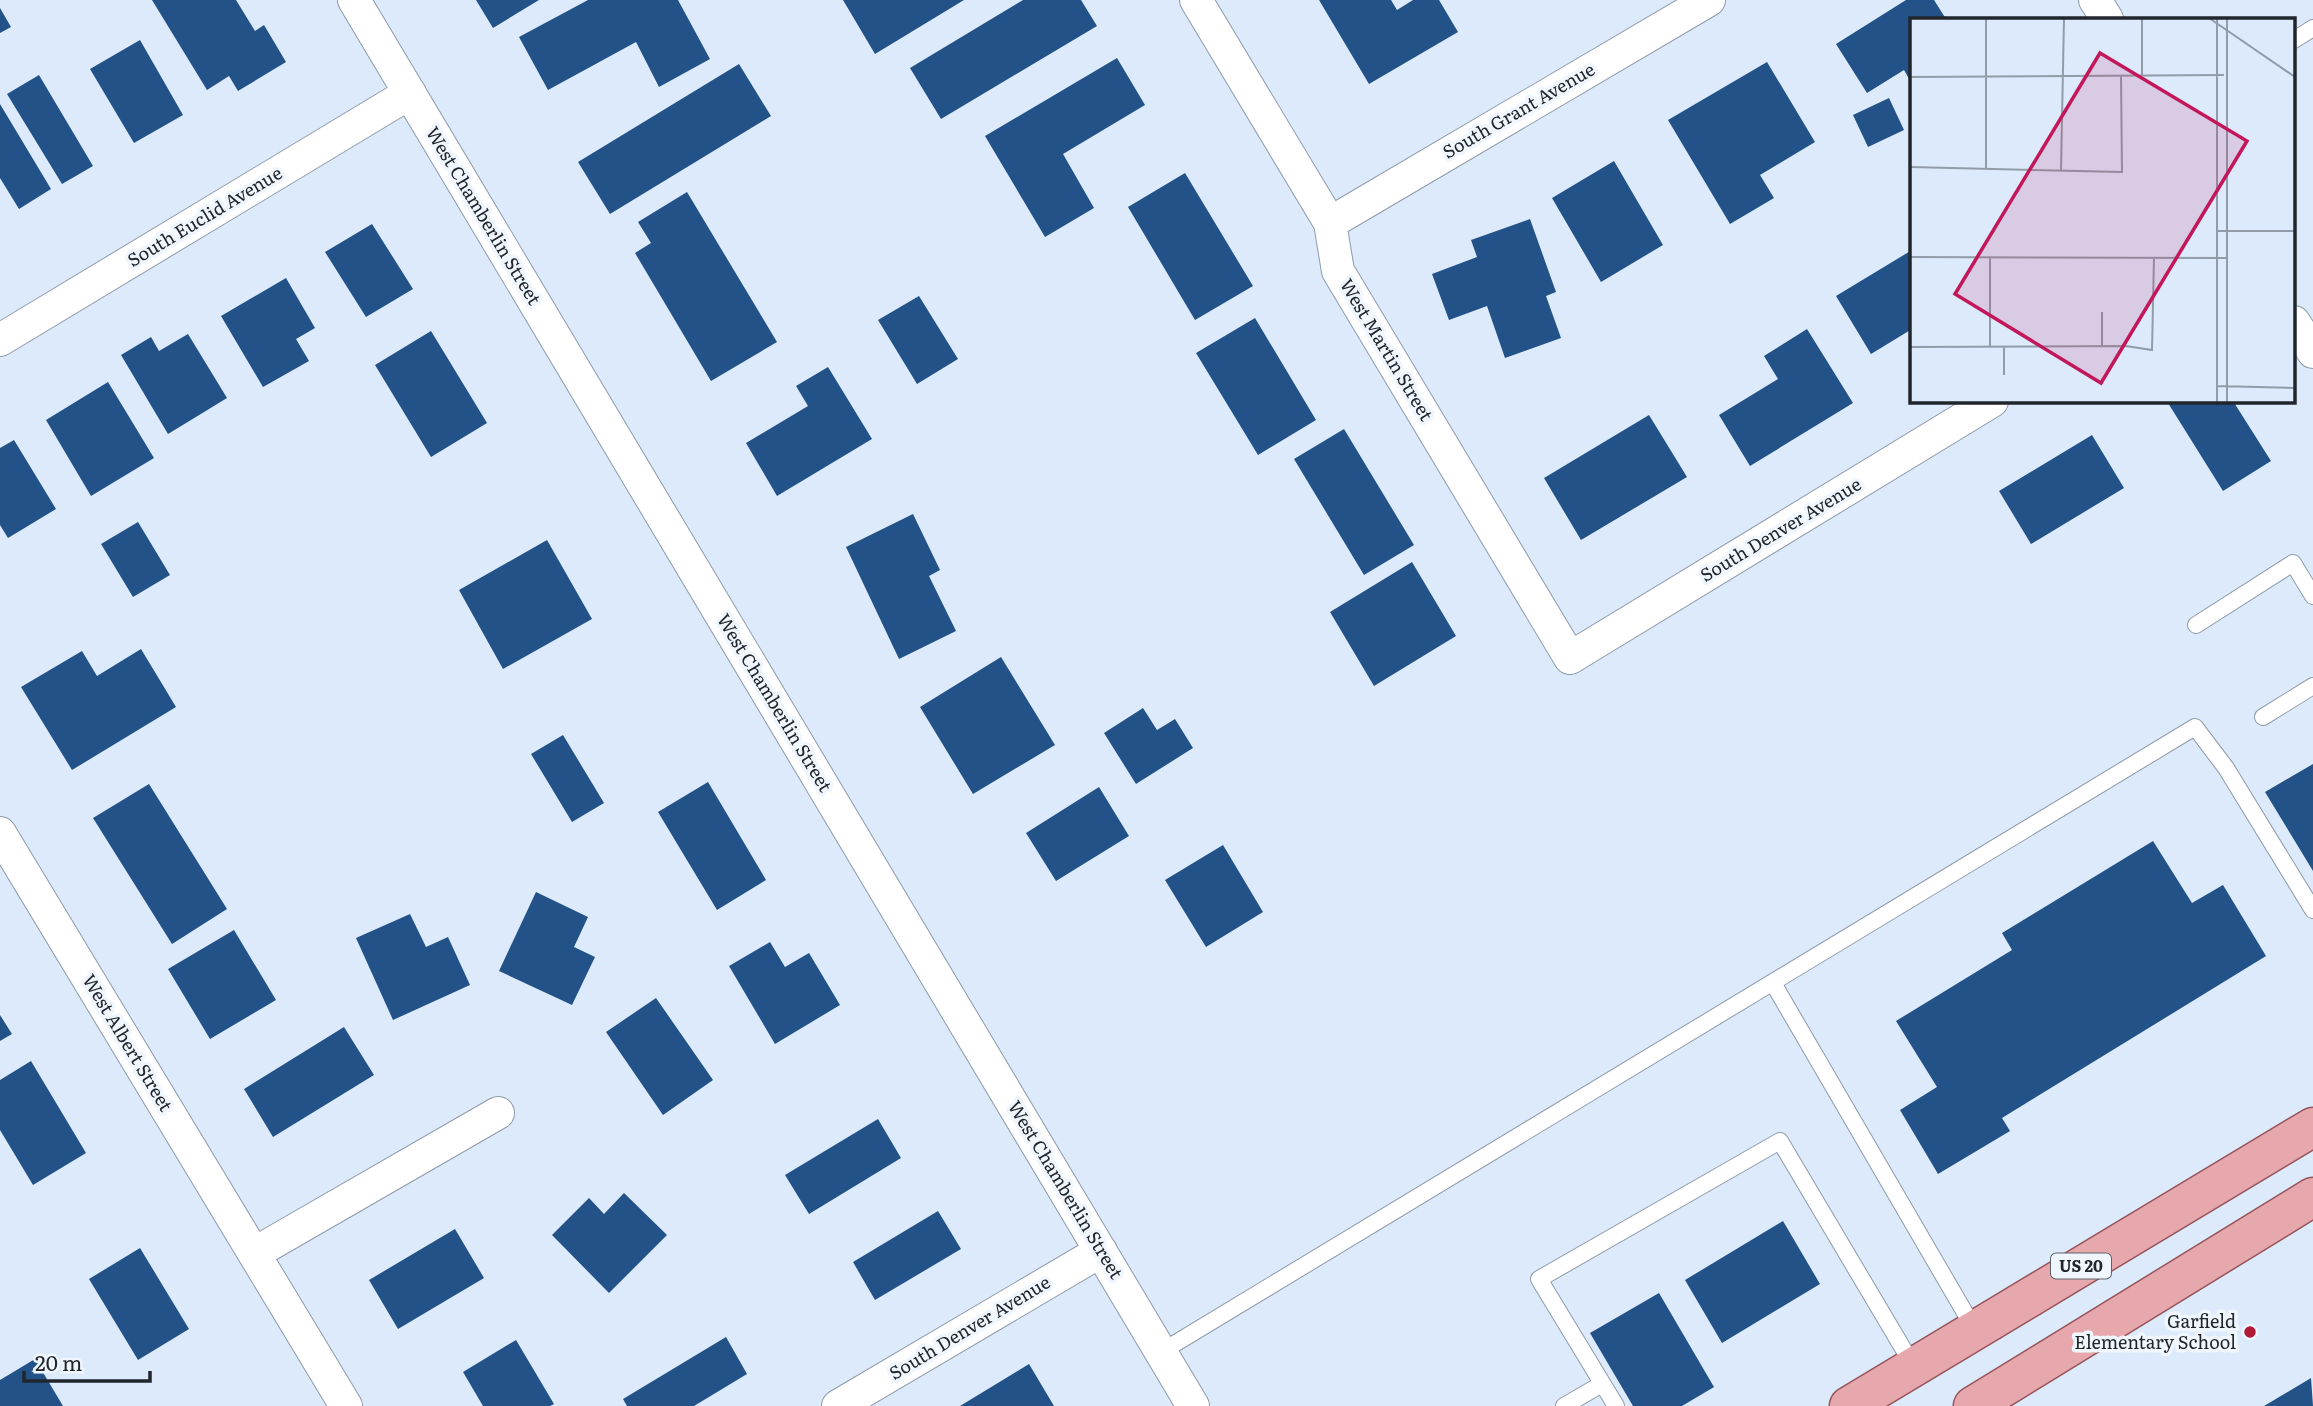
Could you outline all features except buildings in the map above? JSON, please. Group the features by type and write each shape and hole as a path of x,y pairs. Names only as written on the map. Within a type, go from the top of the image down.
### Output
{"main road":[{"name":"US 20","path":"1849,1406 2313,1127"},
{"path":"1972,1406 2313,1197"}],"street":[{"name":"West Chamberlin Street","path":"354,0 1193,1406"},
{"name":"West Martin Street","path":"1196,0 1330,223 1338,271 1570,658"},
{"name":"South Grant Avenue","path":"1330,223 1709,0"},
{"path":"2095,0 2106,18"},
{"name":"South Euclid Avenue","path":"0,340 410,93"},
{"path":"2296,325 2313,352"},
{"name":"South Denver Avenue","path":"1570,658 1990,402"},
{"name":"West Albert Street","path":"0,833 346,1406"},
{"path":"255,1253 498,1113"},
{"name":"South Denver Avenue","path":"838,1406 1101,1251"}],"lane":[{"path":"2296,39 2313,28"},
{"path":"2196,625 2293,563 2313,596"},
{"path":"2263,717 2313,686"},
{"path":"1161,1352 2195,727 2226,768 2313,910"},
{"path":"1773,983 1975,1330"},
{"path":"1616,1406 1539,1279 1780,1141 1914,1367"},
{"path":"1564,1406 1602,1384"}],"place":[{"name":"Garfield Elementary School","path":"2250,1332"}]}
